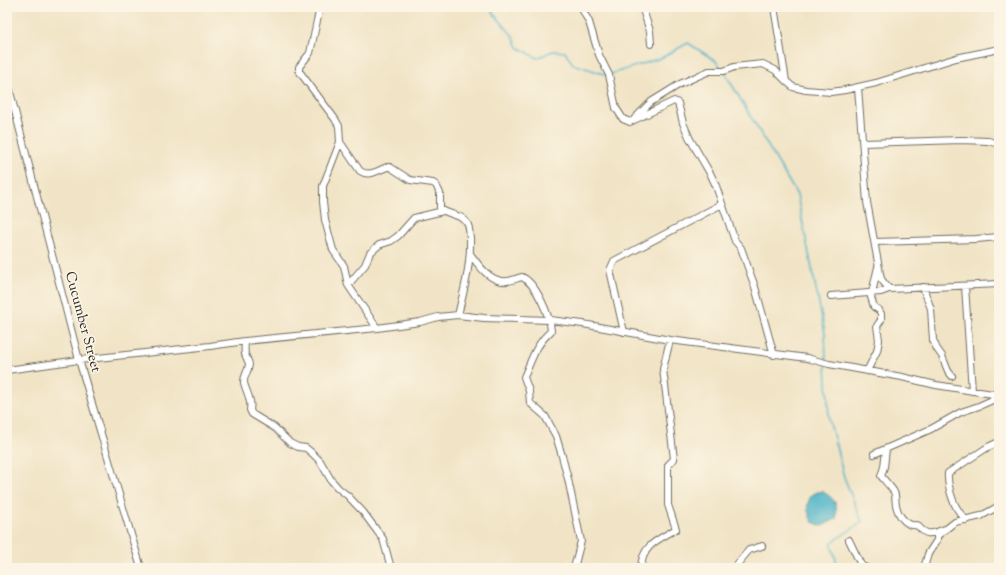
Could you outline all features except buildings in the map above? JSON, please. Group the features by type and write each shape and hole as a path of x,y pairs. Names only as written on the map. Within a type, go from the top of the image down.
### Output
{"street":[{"path":"320,7 310,53 300,64 299,71 339,126 340,142 323,186 325,220 333,250 344,266 348,285 377,328"},
{"path":"581,7 589,22 599,55 608,75 616,108 623,119 630,122 666,104 674,101 678,103 683,123 690,139 711,175 735,241 741,248 755,288 774,354"},
{"path":"642,7 650,31 651,44"},
{"path":"774,7 786,81"},
{"path":"630,122 651,102 680,84 709,71 724,71 734,67 763,64 775,70 793,87 819,92 831,92 858,88 956,58 999,49"},
{"name":"Cucumber Street","path":"7,80 79,360 142,568"},
{"path":"858,88 867,202 881,279 889,289"},
{"path":"863,143 962,140 988,141 999,144"},
{"path":"340,142 360,171 364,174 369,174 390,167 410,180 433,183 438,188 440,193 440,206 443,211"},
{"path":"624,332 610,270 614,261 722,204"},
{"path":"348,285 365,265 370,254 379,245 391,241 398,236 414,218 443,211 459,216 467,223 469,229 471,255 458,315"},
{"path":"875,242 999,237"},
{"path":"471,255 483,271 498,281 508,282 522,277 527,279 538,296 550,320 551,331 542,339 537,347 524,377 529,391 530,403 545,416 556,436 564,464 580,541 574,568"},
{"path":"867,371 877,351 879,340 877,326 881,320 881,314 879,310 874,307 871,297 878,264"},
{"path":"831,296 881,292 889,289 999,284"},
{"path":"965,286 972,391"},
{"path":"923,288 931,309 933,340 936,349 942,356 948,371 952,376"},
{"path":"7,370 244,341 377,328 458,315 484,318 550,320 583,324 670,340 795,356 936,385 999,396"},
{"path":"641,568 642,559 649,545 676,529 668,506 668,465 674,459 663,369 670,340"},
{"path":"244,341 245,353 249,366 244,376 244,383 249,395 251,404 250,410 252,414 275,428 290,443 298,447 306,448 320,461 331,480 358,506 384,539 391,568"},
{"path":"874,454 931,430 961,412 979,406 999,396"},
{"path":"966,520 958,511 951,491 948,473 988,447 999,442"},
{"path":"886,449 882,476 894,493 896,506 902,518 908,525 917,525 923,532 930,534 945,529"},
{"path":"924,568 928,554 937,540 937,536 945,529 955,522 981,516 999,506"},
{"path":"849,540 861,564 866,568"},
{"path":"734,568 749,550 762,546"}],"water":[{"path":"821,491 830,496 836,505 836,519 822,526 812,522 808,508 808,502 812,494"}],"waterway":[{"path":"488,7 513,36 518,47 537,58 553,51 565,52 573,64 607,75"},
{"path":"611,74 661,58 688,43 716,61 721,68"},
{"path":"725,73 797,195 825,333 826,361"},
{"path":"826,365 829,419 844,477 862,522 831,543 837,564 835,568"}]}
